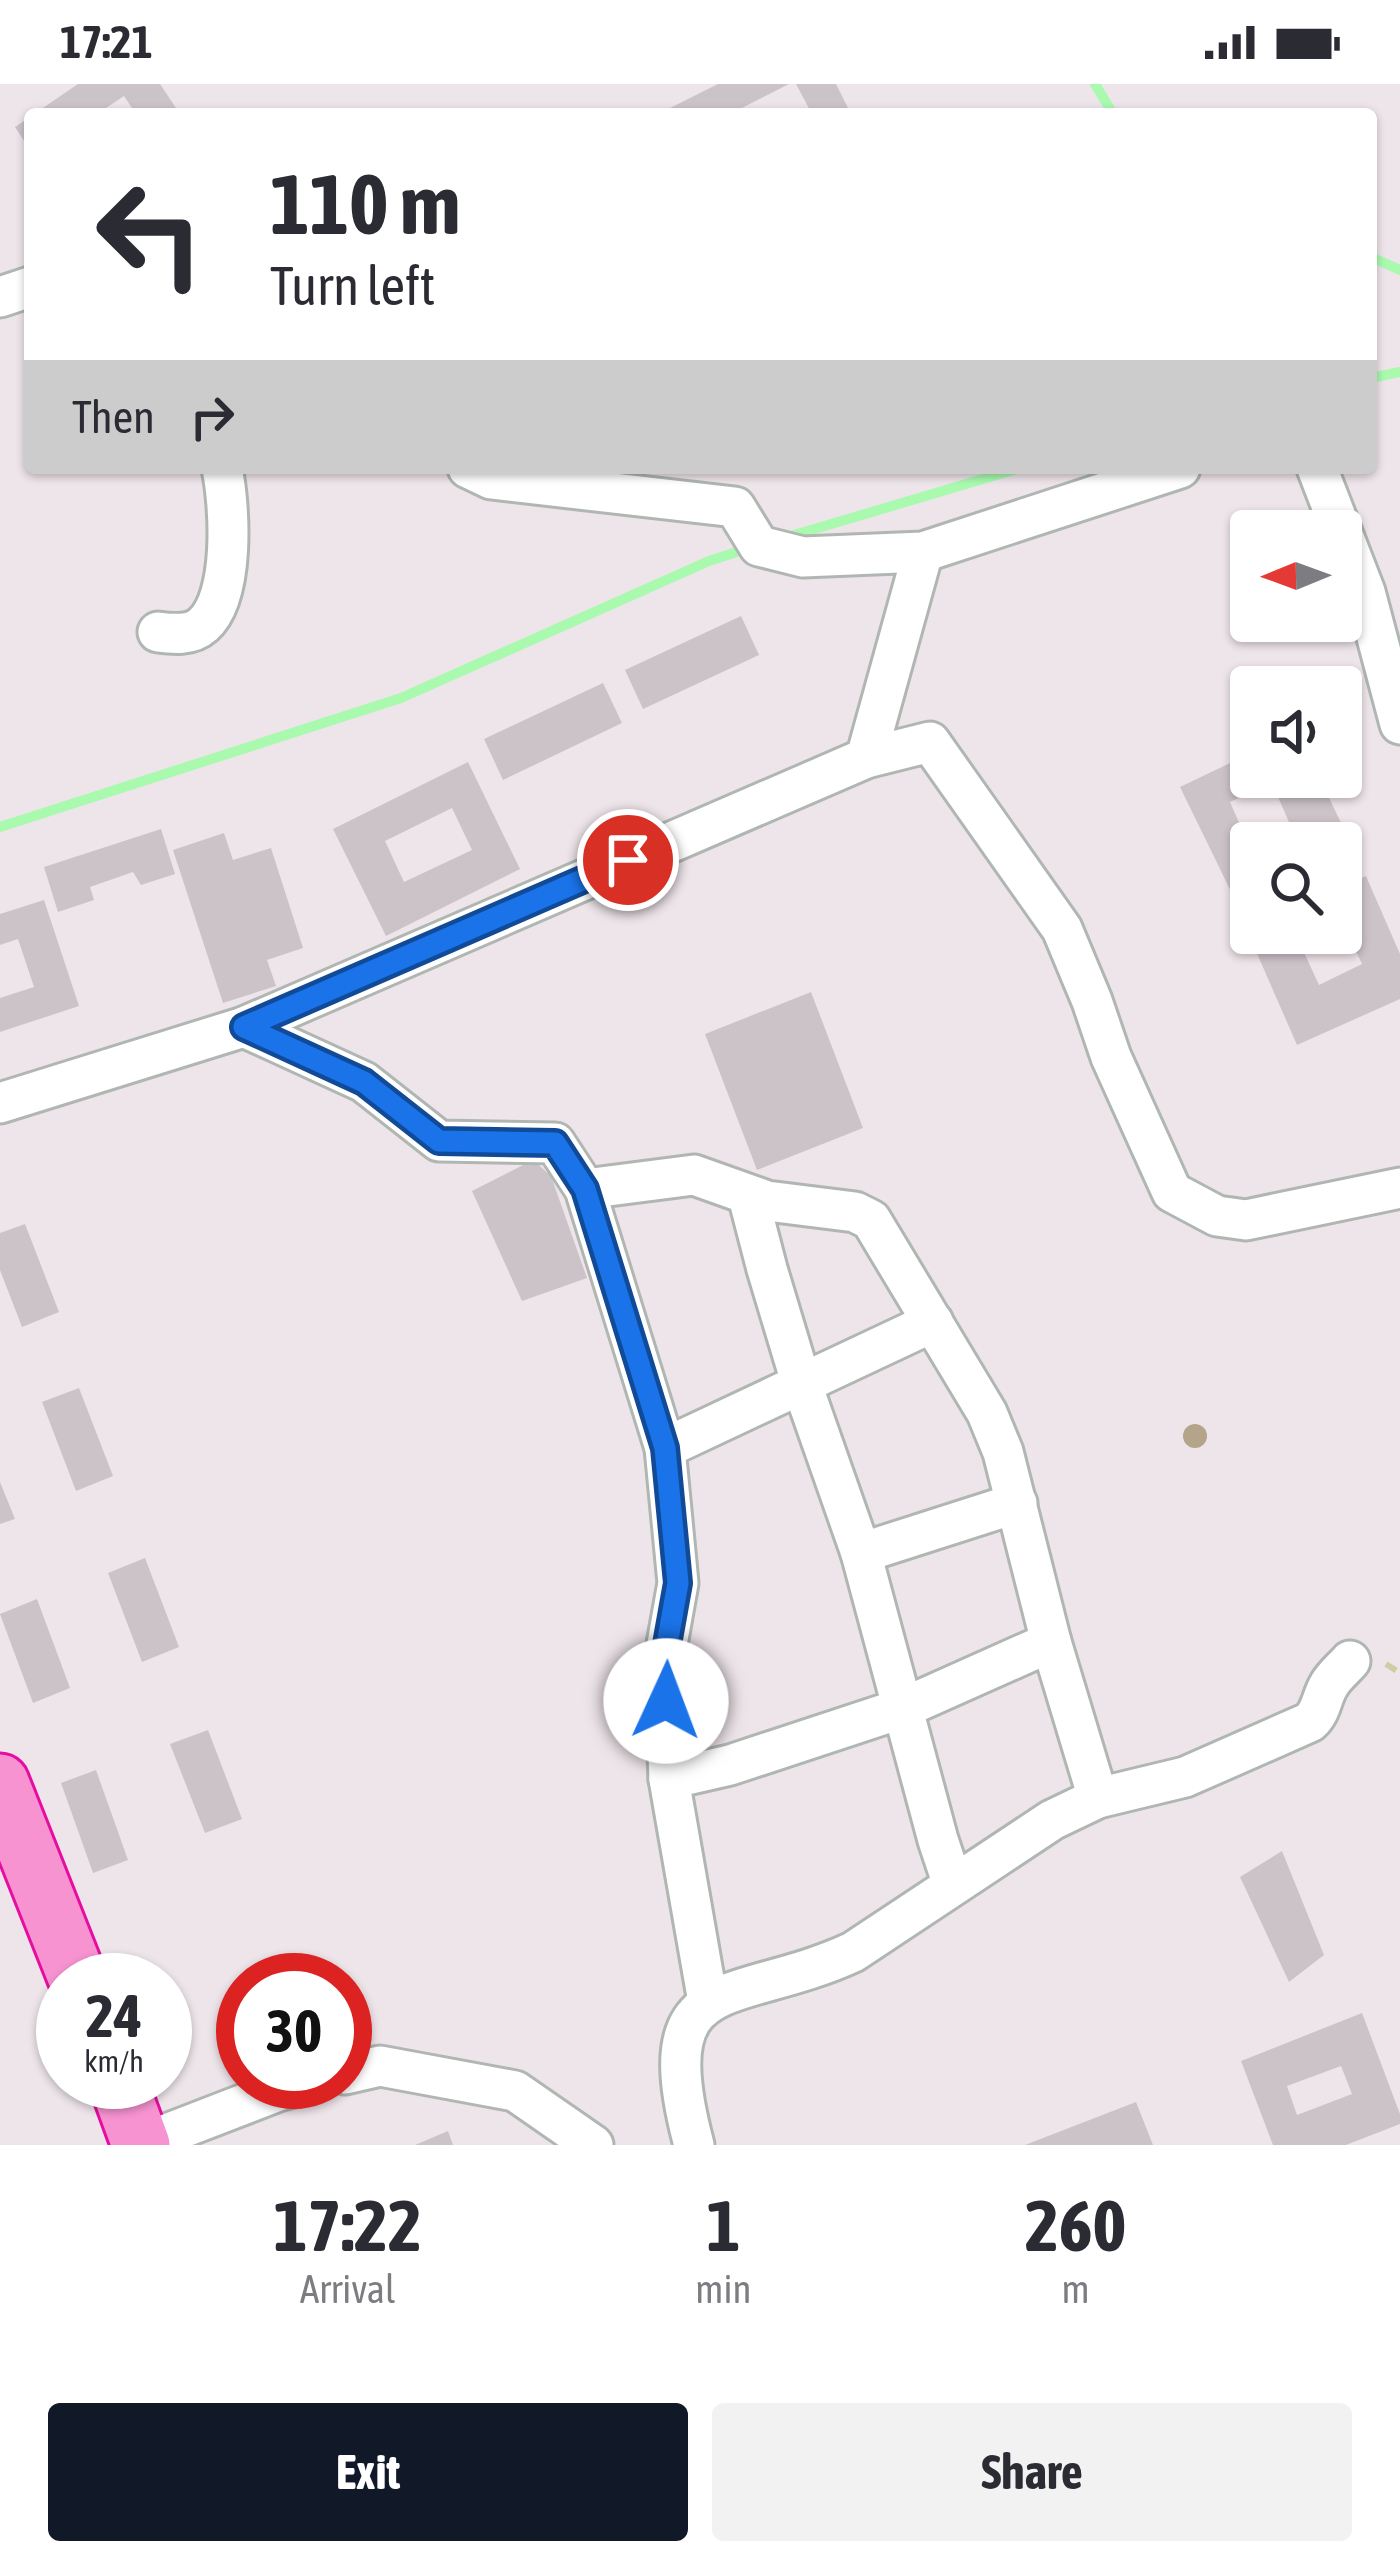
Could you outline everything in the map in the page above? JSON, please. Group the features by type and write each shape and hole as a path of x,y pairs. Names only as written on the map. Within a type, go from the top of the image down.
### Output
{"highway":[{"path":"0,1783 67,1953"},
{"path":"128,2109 141,2145"}],"street":[{"path":"158,632 178,635 201,628 218,605 227,527 223,474"},
{"path":"481,474 491,479 736,507 759,546 803,556 923,552 1162,474"},
{"path":"1319,474 1365,592 1400,724"},
{"path":"866,758 923,552"},
{"path":"0,1103 244,1027 866,758 930,742 1062,928 1111,1057 1172,1192 1217,1216 1246,1220 1400,1188"},
{"path":"244,1027 364,1082 439,1141 555,1143 585,1189 665,1448 678,1583 664,1661 669,1779 707,2002"},
{"path":"585,1189 694,1175 748,1196 855,1213 871,1220 987,1413 1003,1452 1051,1642 1098,1798"},
{"path":"748,1196 801,1382 861,1553 953,1886"},
{"path":"665,1448 933,1322"},
{"path":"861,1553 1017,1503"},
{"path":"669,1779 730,1765 903,1708 1051,1642"},
{"path":"694,2145 678,2067 690,2020 707,2002 853,1952 1052,1820 1098,1798 1185,1777 1310,1722 1320,1712 1332,1680 1350,1661"},
{"path":"372,2068 515,2091 592,2145"},
{"path":"141,2145 232,2109"}],"building":[{"path":"78,84 160,84 176,108 132,108 124,96 106,108 43,108"},
{"path":"718,84 789,84 742,108 670,108"},
{"path":"796,84 836,84 848,108 809,108"},
{"path":"741,616 759,655 643,709 625,670"},
{"path":"603,683 622,723 503,780 484,739"},
{"path":"468,762 520,869 386,936 333,829","holes":["452,808 472,850 404,882 385,841"]},
{"path":"1230,763 1230,798 1239,798 1230,802 1239,822 1230,822 1230,890 1180,787"},
{"path":"1278,798 1329,798 1341,822 1289,822"},
{"path":"161,829 175,874 141,885 133,872 90,887 94,900 58,912 44,867"},
{"path":"224,833 233,860 271,848 303,948 267,960 276,986 223,1003 173,850"},
{"path":"1366,876 1400,954 1400,999 1297,1045 1257,954 1305,954 1319,985 1362,964 1357,954 1362,954 1362,878"},
{"path":"44,900 79,1006 0,1032 0,998 34,987 18,939 0,945 0,914"},
{"path":"811,992 863,1128 757,1170 705,1034"},
{"path":"533,1160 551,1176 587,1278 522,1301 472,1191"},
{"path":"25,1224 59,1312 22,1327 0,1270 0,1233"},
{"path":"79,1388 113,1476 76,1491 42,1402"},
{"path":"0,1482 15,1519 0,1524"},
{"path":"145,1558 179,1647 142,1662 108,1573"},
{"path":"37,1599 70,1688 33,1703 0,1614"},
{"path":"208,1730 242,1819 205,1833 170,1744"},
{"path":"96,1770 128,1860 93,1873 61,1783"},
{"path":"1282,1851 1324,1955 1289,1982 1240,1877"},
{"path":"1362,2013 1400,2124 1346,2145 1273,2145 1241,2061","holes":["1341,2066 1352,2094 1297,2115 1287,2086"]},
{"path":"1136,2102 1153,2145 1025,2145"},
{"path":"448,2131 453,2145 415,2145"}],"waterway":[{"path":"1095,84 1109,108"},
{"path":"1377,260 1400,270"},
{"path":"1377,377 1400,372"},
{"path":"784,538 1000,474"},
{"path":"0,827 401,698 709,561 749,548"}],"route":[{"path":"628,860 244,1027 364,1082 439,1141 555,1143 585,1189 665,1448 678,1583 664,1661 666,1701"}]}
